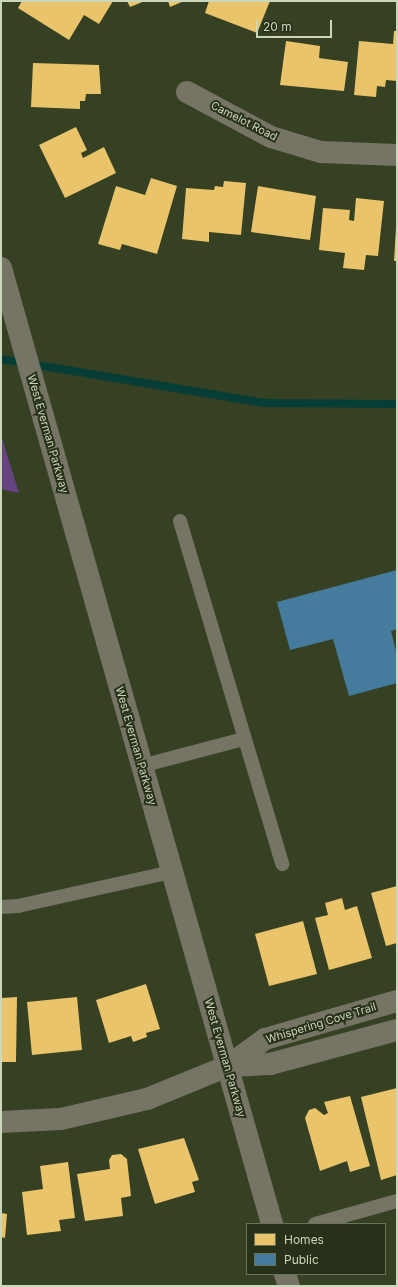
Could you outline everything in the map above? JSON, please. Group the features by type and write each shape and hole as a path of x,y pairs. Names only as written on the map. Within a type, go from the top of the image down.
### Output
{"street":[{"name":"Camelot Road","path":"187,92 271,137 321,152 397,156"},
{"name":"West Everman Parkway","path":"1,268 272,1223"},
{"name":"Whispering Cove Trail","path":"1,1122 61,1119 147,1099 228,1066 265,1038 397,1001"},
{"path":"344,1015 352,1041"},
{"name":"Whispering Cove Trail","path":"228,1066 270,1064 397,1030"},
{"path":"285,1275 289,1286"}],"lane":[{"path":"180,522 282,864"},
{"path":"141,766 244,739"},
{"path":"1,907 18,906 171,872"},
{"path":"320,1223 397,1201"}],"shaded area":[{"path":"1,435 19,493 1,489"}],"building: Homes":[{"path":"22,1 113,1 99,24 84,15 69,40 18,8"},
{"path":"127,1 145,1 130,7"},
{"path":"168,1 184,1 170,7"},
{"path":"209,1 270,1 257,33 205,13"},
{"path":"394,31 397,31 397,81 386,80 385,87 377,86 376,97 354,95 359,41 393,44"},
{"path":"286,41 320,46 319,58 348,62 344,91 280,85"},
{"path":"33,63 99,65 101,94 86,94 85,101 80,101 80,109 31,107"},
{"path":"76,127 87,150 81,153 83,158 104,147 116,173 65,198 39,145"},
{"path":"151,178 177,186 157,254 122,244 120,250 98,244 116,186 145,195"},
{"path":"224,181 246,183 241,235 209,232 209,242 182,239 186,188 214,190 215,186 223,187"},
{"path":"258,186 316,196 310,240 251,232"},
{"path":"356,198 384,201 378,256 366,255 364,270 343,268 345,253 319,250 323,208 350,210 349,220 354,221"},
{"path":"396,228 397,261 394,261"},
{"path":"397,886 397,943 386,946 371,893"},
{"path":"342,898 345,910 357,906 372,958 329,970 315,918 328,915 325,903"},
{"path":"303,921 317,974 269,986 255,934"},
{"path":"146,984 160,1029 146,1033 147,1037 133,1042 131,1036 109,1043 96,1000"},
{"path":"17,997 16,1062 1,1062 1,998"},
{"path":"77,997 82,1050 32,1055 27,1002"},
{"path":"397,1088 397,1175 381,1180 361,1097"},
{"path":"350,1096 370,1166 350,1172 347,1161 320,1171 305,1118 309,1110 315,1108 324,1115 328,1113 324,1102"},
{"path":"184,1138 199,1180 192,1182 195,1192 155,1204 138,1149"},
{"path":"121,1154 127,1159 131,1196 121,1198 123,1216 85,1221 77,1174 110,1169 109,1160 112,1155"},
{"path":"68,1162 75,1218 59,1220 61,1231 27,1235 22,1192 43,1189 40,1166"},
{"path":"1,1213 7,1214 5,1238 1,1237"}],"building: Public":[{"path":"397,570 397,629 391,631 397,655 397,683 349,696 333,639 290,650 277,602"}],"waterway":[{"path":"1,359 264,403 397,404"}]}
